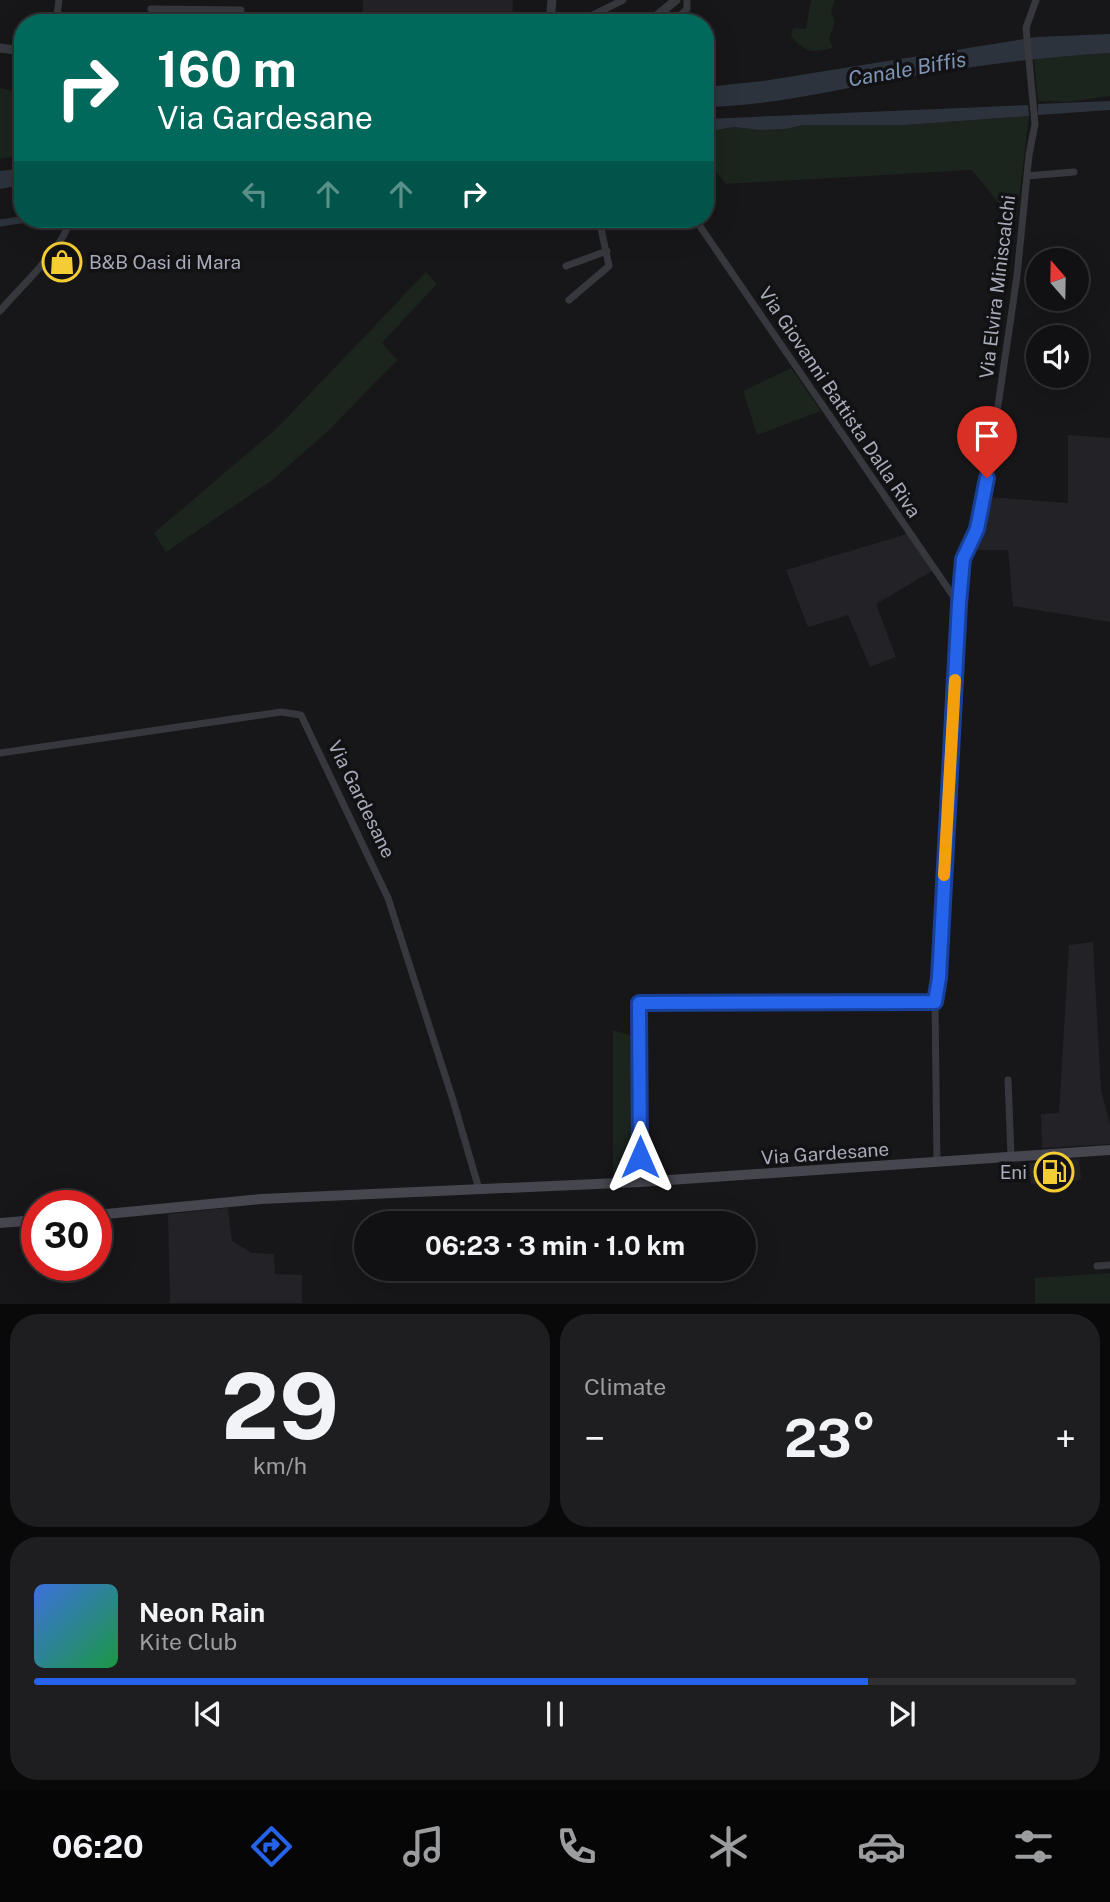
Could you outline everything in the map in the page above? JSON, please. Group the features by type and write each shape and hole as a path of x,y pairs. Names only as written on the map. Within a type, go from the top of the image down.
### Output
{"main road":[{"name":"Via Gardesane","path":"112,1213 261,1199 640,1182 1110,1150"},
{"path":"0,1223 21,1221"}],"street":[{"path":"595,14 623,0"},
{"path":"659,14 676,0"},
{"name":"Via Elvira Miniscalchi","path":"937,1163 935,1002 939,978 959,604 963,559 977,529 984,501 1017,276 1035,124 1026,33 1027,20 1036,0"},
{"path":"151,9 241,10"},
{"path":"185,10 185,14"},
{"path":"1027,176 1074,172"},
{"path":"0,312 57,246 68,228"},
{"path":"569,300 609,267 601,228"},
{"name":"Via Giovanni Battista Dalla Riva","path":"701,228 959,604"},
{"path":"566,266 607,251"},
{"name":"Via Gardesane","path":"0,753 281,712 301,715 388,898 479,1189"},
{"path":"640,1182 639,1003 935,1002"},
{"path":"1008,1080 1011,1156"},
{"path":"1097,1266 1110,1265"}],"shaded area":[{"path":"363,0 513,0 512,14 362,14"},
{"path":"811,0 835,0 831,11 835,22 829,38 833,48 809,50 791,36 793,28 806,29"},
{"path":"1110,53 1110,96 1068,102 1038,101 1034,58"},
{"path":"0,88 14,91 14,157 0,159"},
{"path":"1029,116 1016,224 972,170 726,184 714,169 714,130 734,127 785,129 804,125 905,125"},
{"path":"426,272 437,284 382,343 397,360 330,429 274,479 166,552 154,533 276,429"},
{"path":"791,368 821,411 757,435 743,391"},
{"path":"1068,435 1110,438 1110,622 1013,606 1008,550 971,550 987,497 1068,503"},
{"path":"907,534 932,571 876,604 896,657 870,667 848,615 808,627 786,570"},
{"path":"1093,942 1101,1090 1110,1125 1110,1144 1042,1148 1041,1114 1059,1113 1069,945"},
{"path":"613,1030 633,1036 634,1175 613,1177"},
{"path":"1079,1159 1081,1180 1031,1184 1029,1163"},
{"path":"228,1208 232,1241 252,1253 274,1254 275,1274 302,1275 302,1303 170,1303 168,1214"},
{"path":"1110,1273 1110,1303 1035,1303 1035,1278"}],"water":[{"name":"Canale Biffis","path":"1110,34 1110,53 998,64 774,101 714,107 714,86 763,81 1036,37"},
{"path":"1110,101 1110,110 1038,115 1038,104"},
{"path":"1028,105 1029,116 905,125 804,125 785,129 734,127 714,130 714,119"},
{"path":"14,169 14,187 0,189 0,171"}],"waterway":[{"path":"0,223 14,221"}],"slow traffic":[{"path":"944,875 955,680"}],"place":[{"name":"B&B Oasi di Mara","path":"62,262"},
{"name":"Eni","path":"1054,1172"}],"route":[{"path":"640,1157 639,1003 935,1002 939,978 963,559 977,529 987,478"}]}
